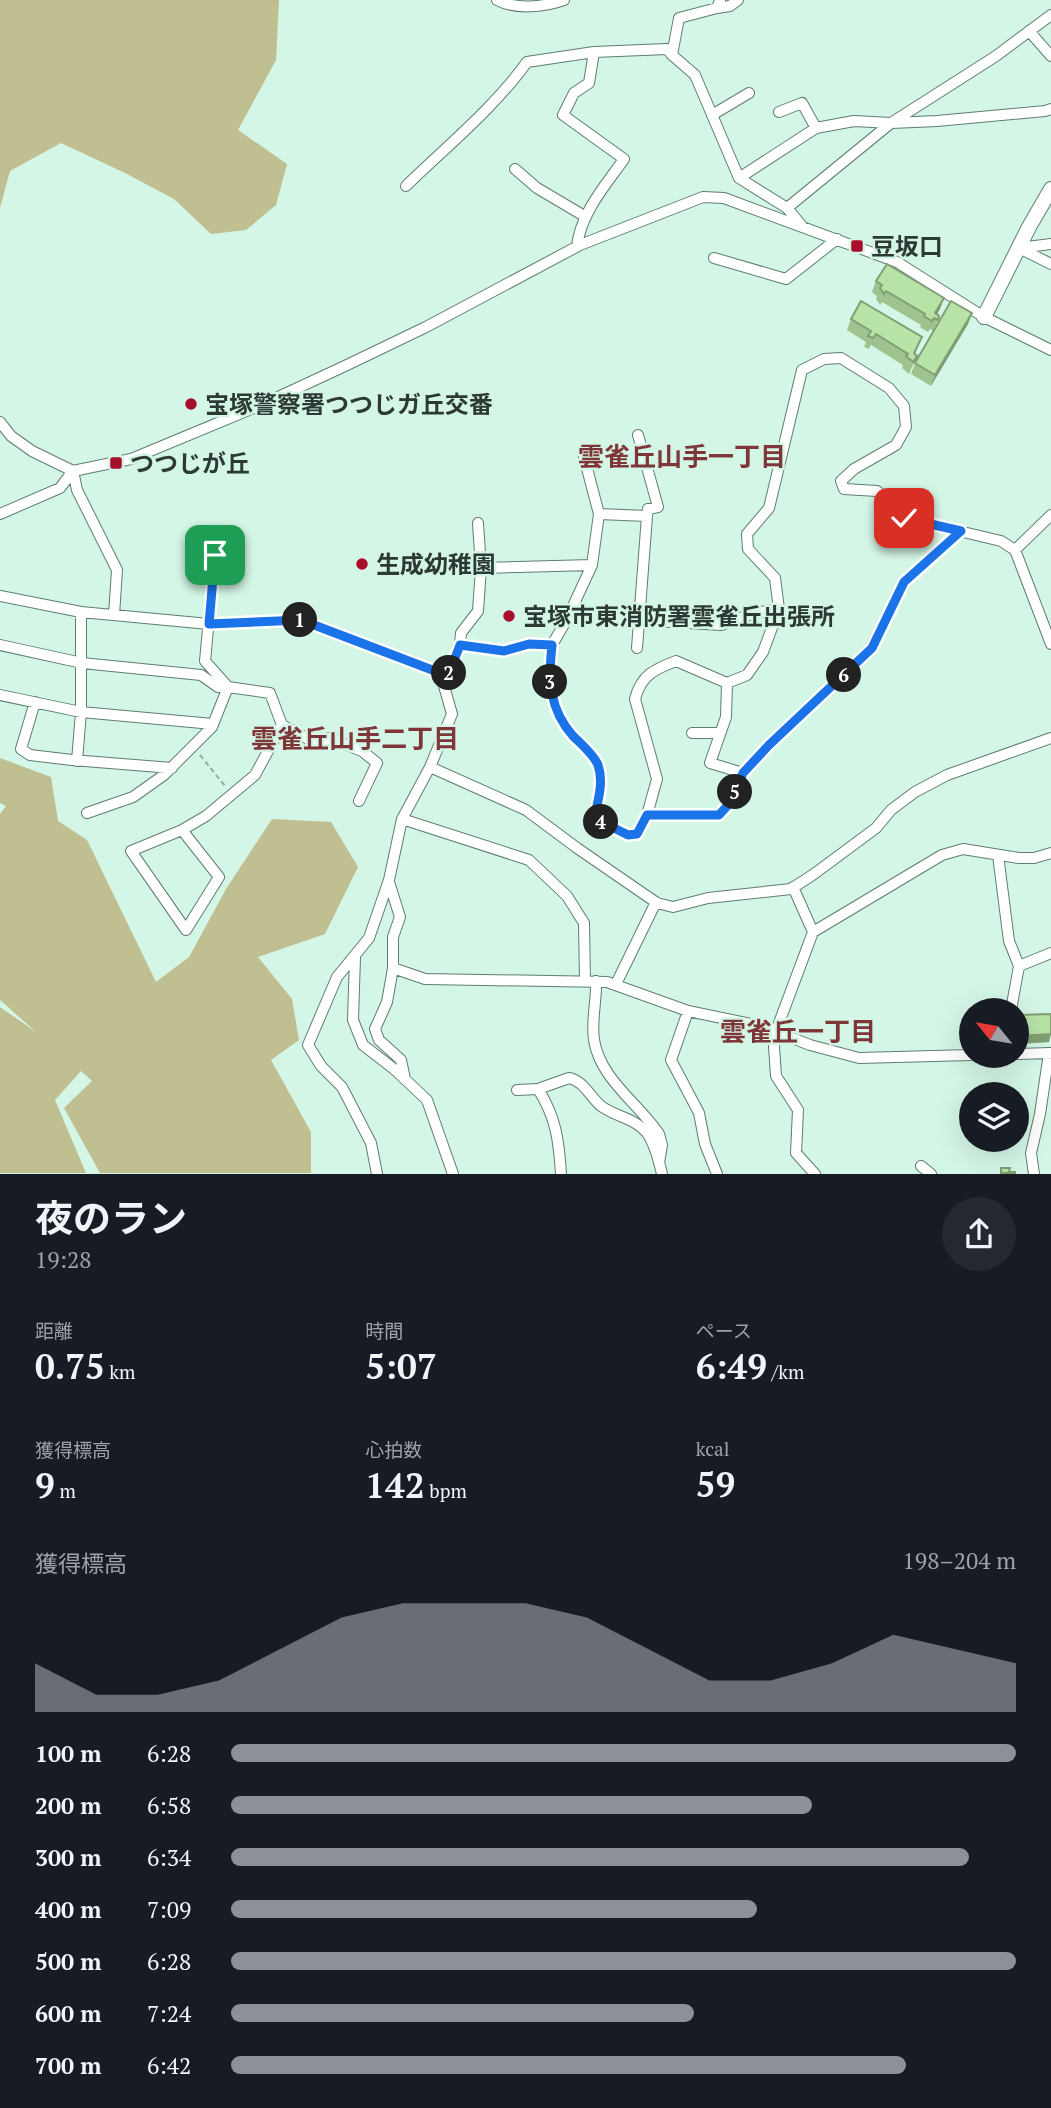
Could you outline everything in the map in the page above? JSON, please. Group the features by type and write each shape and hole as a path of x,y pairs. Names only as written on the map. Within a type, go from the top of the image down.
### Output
{"street":[{"path":"497,0 533,7 564,0"},
{"path":"672,55 679,18 718,4 730,6 738,0"},
{"path":"787,208 891,123 996,56 1051,15"},
{"path":"1028,31 1051,56"},
{"path":"406,186 517,77 527,62 594,52 667,49 695,75 739,178 787,208 803,226"},
{"path":"577,247 578,233 592,206 624,159 563,115 575,93 589,83 594,52"},
{"path":"712,115 749,93"},
{"path":"779,113 802,103 816,128"},
{"path":"739,178 816,128 854,121 937,121 1051,109"},
{"path":"515,169 537,188 586,218"},
{"path":"984,317 1051,189"},
{"path":"0,422 11,436 32,451 72,471 131,459 261,405 426,327 577,247 703,197 724,198 897,262 984,317 1051,350"},
{"path":"714,258 786,279 837,239"},
{"path":"1019,248 1051,244"},
{"path":"1019,248 1051,264"},
{"path":"584,457 599,514 592,565 552,645 549,673 553,699 561,722 597,763 601,783 594,818 628,835 637,834 647,815 657,779 635,699 638,687 653,670 676,661 727,683 747,675 763,652 779,608 775,578 748,549 747,534 769,508 802,370 824,359 841,358 889,388 904,406 906,426 896,445 853,469 841,481 844,489 877,491 904,518 1001,541 1015,550 1051,644"},
{"path":"638,435 658,507 648,509 647,516 638,648"},
{"path":"0,514 61,488 72,471"},
{"path":"72,471 77,490 117,570 114,615"},
{"path":"599,514 647,516"},
{"path":"1015,550 1051,515"},
{"path":"377,1174 371,1143 342,1087 321,1066 308,1045 337,977 369,939 389,880 402,819 430,767 452,714 444,686 460,645 461,633 478,611 481,568 478,523"},
{"path":"647,815 719,815 729,804 743,773 872,648 904,582 961,531"},
{"path":"215,555 205,661 228,687"},
{"path":"481,568 592,565"},
{"path":"0,596 81,611 209,624 301,620 448,676"},
{"path":"640,620 721,625 754,613 779,608"},
{"path":"77,761 81,712 81,611"},
{"path":"460,645 504,651 529,644 552,645"},
{"path":"0,645 82,663 201,675 218,687 270,692 282,725 314,743 329,738 351,746 362,751 377,764 359,801"},
{"path":"727,683 726,717 710,763 743,773"},
{"path":"87,813 133,797 172,768 213,724 228,687"},
{"path":"0,695 81,712 213,724"},
{"path":"35,702 21,749 30,755 172,768"},
{"path":"182,830 219,877 186,930 131,851 182,830 206,816 255,775 282,725"},
{"path":"692,733 720,733"},
{"path":"430,767 526,810 656,902 673,907 708,898 793,887 876,828 891,810 915,792 947,775 1051,738"},
{"path":"402,819 529,860 567,896 584,923 594,1041 598,1055 606,1070 659,1134 662,1145 661,1168"},
{"path":"815,1174 796,1153 798,1110 776,1076 774,1046 776,1031 813,932 942,855 963,849 1034,858 1051,853"},
{"path":"998,855 1009,942 1019,966 1013,998"},
{"path":"389,880 400,917 393,937 393,968 387,1002 375,1028 379,1040 401,1060 405,1079"},
{"path":"793,887 813,932"},
{"path":"615,984 656,902"},
{"path":"1019,966 1051,953"},
{"path":"355,957 353,1020 363,1045 427,1100 452,1173"},
{"path":"393,968 425,979 591,981 615,984 688,1011 761,1026 810,1045 859,1058 959,1055"},
{"path":"688,1011 671,1060 699,1113 705,1144 717,1174"},
{"path":"1029,1054 1050,1053 1031,1153 1034,1174"},
{"path":"517,1090 538,1089 569,1078 575,1079 602,1107 617,1116 631,1119 645,1129 661,1168"},
{"path":"538,1089 554,1118 561,1174"},
{"path":"921,1166 931,1174"}],"path":[{"path":"193,746 232,794"}],"green space":[{"path":"0,0 279,0 276,60 238,130 287,164 276,205 246,230 211,234 174,199 61,143 10,171 0,208"},
{"path":"0,758 51,777 58,821 87,840 156,982 189,957 226,889 272,819 331,822 358,867 325,934 258,957 292,999 299,1040 271,1060 311,1132 311,1173 100,1173 64,1108 92,1081 81,1071 55,1100 86,1173 0,1173 0,1007 36,1032 0,1000 0,814 6,806 0,803"}],"building":[{"path":"887,264 944,298 935,313 939,316 938,320 934,318 932,321 886,291 884,294 880,288 882,285 876,281"},
{"path":"861,301 922,337 914,353 917,356 913,362 906,356 908,354 876,334 873,338 868,336 871,331 851,319"},
{"path":"951,301 972,313 935,375 915,363"},
{"path":"1051,1014 1051,1034 1029,1035 1029,1015"},
{"path":"1001,1168 1010,1168 1009,1172 1015,1173 1001,1173"}],"place":[{"name":"豆坂口","path":"857,246"},
{"name":"宝塚警察署つつじガ丘交番","path":"191,404"},
{"name":"つつじが丘","path":"116,463"},
{"name":"生成幼稚園","path":"362,564"},
{"name":"宝塚市東消防署雲雀丘出張所","path":"509,616"}],"district":[{"name":"雲雀丘山手一丁目","path":"682,456"},
{"name":"雲雀丘山手二丁目","path":"355,738"},
{"name":"雲雀丘一丁目","path":"798,1031"}],"route":[{"path":"215,555 209,624 301,620 448,676 460,645 504,651 529,644 552,645 549,673 553,699 561,722 597,763 601,783 594,818 628,835 637,834 647,815 719,815 729,804 743,773 872,648 904,582 961,531 904,518"}]}
